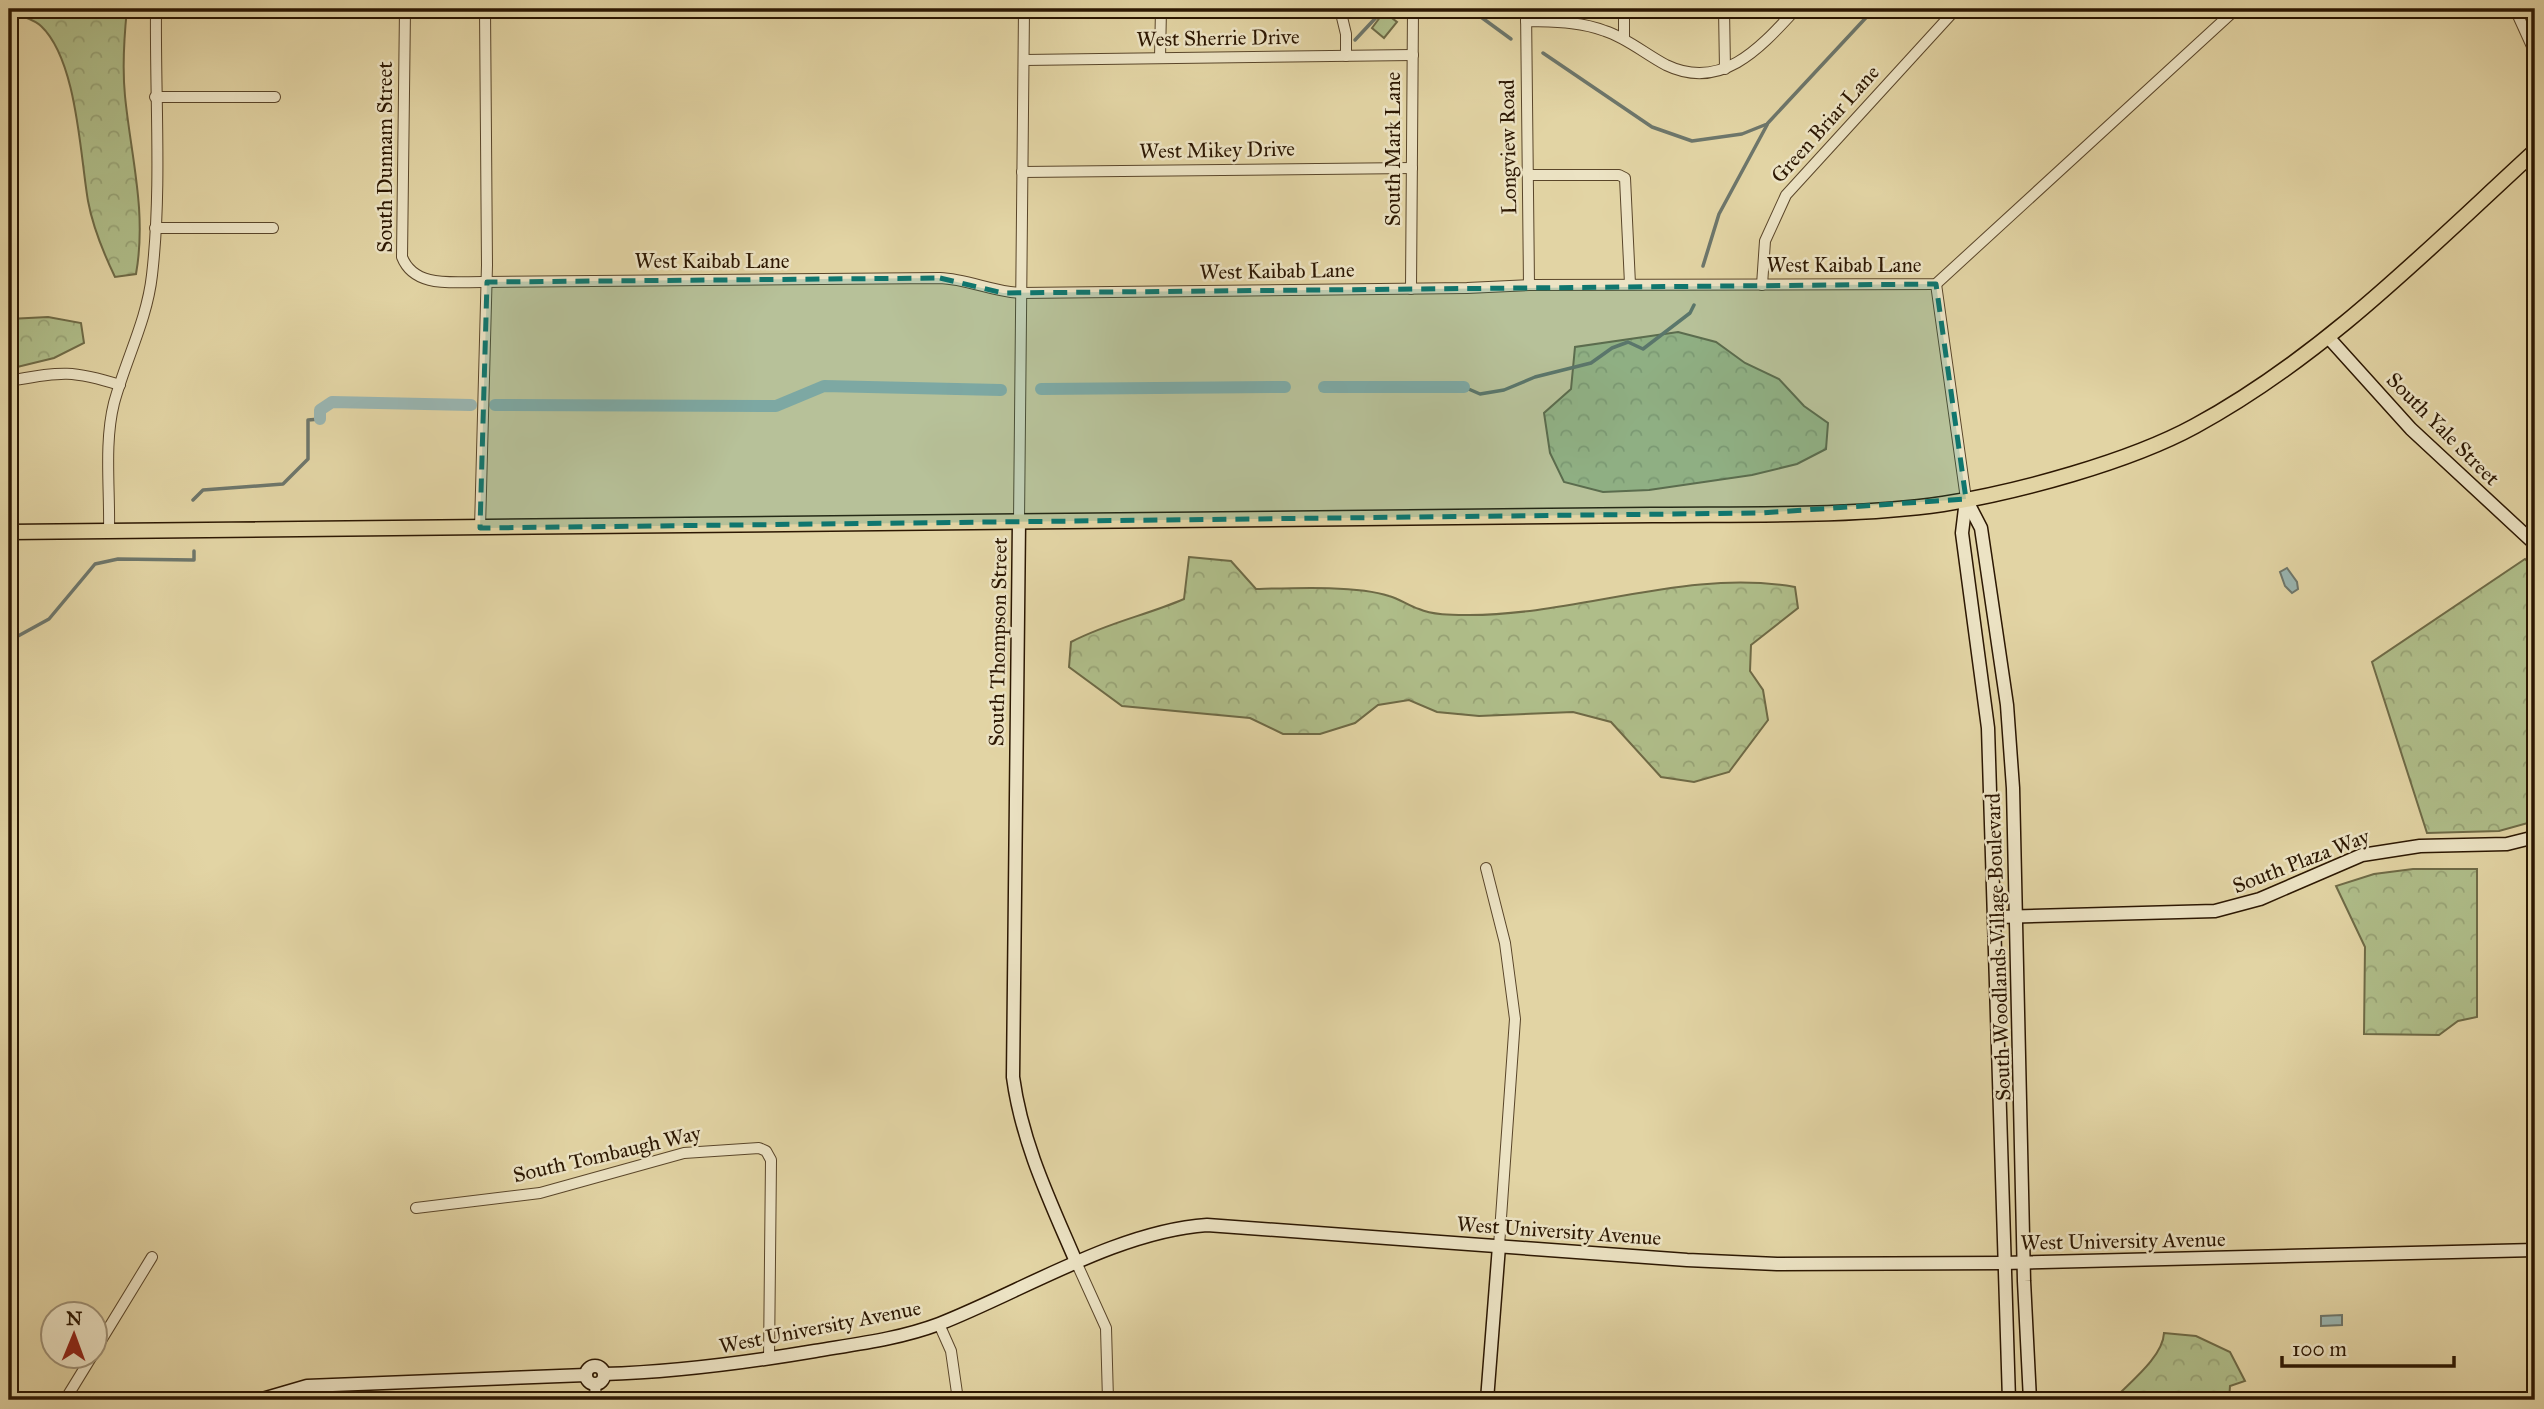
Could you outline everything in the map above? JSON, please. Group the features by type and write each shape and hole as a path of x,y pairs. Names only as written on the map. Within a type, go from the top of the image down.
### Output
{"main road":[{"path":"9,532 1747,514 1916,506 1966,499 2054,478 2164,441 2259,388 2328,337 2535,151"}],"street":[{"path":"110,530 111,421 120,385 148,304 155,228 156,9"},
{"name":"South Dunnam Street","path":"405,9 402,257 409,271 425,280 487,282"},
{"path":"480,528 487,282 485,9"},
{"name":"South Thompson Street","path":"1024,9 1013,1077 1017,1111 1029,1151 1077,1264"},
{"path":"1160,58 1161,9"},
{"path":"1340,9 1346,34 1346,56"},
{"name":"South Mark Lane","path":"1411,289 1413,9"},
{"name":"Longview Road","path":"1526,9 1529,285"},
{"path":"1624,9 1624,39"},
{"path":"1724,9 1726,69"},
{"path":"1526,21 1586,25 1624,39 1678,69 1711,72 1726,69 1761,47 1796,9"},
{"name":"Green Briar Lane","path":"1762,285 1765,241 1786,195 1956,9"},
{"name":"West Kaibab Lane","path":"487,282 940,278 967,281 1003,293 1630,284 1936,284 2236,9"},
{"path":"2515,9 2535,53"},
{"name":"West Sherrie Drive","path":"1024,60 1413,55"},
{"path":"155,97 275,97"},
{"name":"West Mikey Drive","path":"1022,172 1412,168"},
{"path":"1528,175 1619,174 1625,178 1630,284"},
{"path":"155,228 273,228"},
{"name":"South Woodlands Village Boulevard","path":"1936,284 1966,499 1962,533 1989,728 1997,917 2003,1263 2009,1400"},
{"name":"South Yale Street","path":"2328,337 2411,429 2535,544"},
{"path":"9,380 65,372 85,373 120,385"},
{"name":"South Woodlands Village Boulevard","path":"1966,499 1981,528 2007,705 2017,918 2031,1400"},
{"name":"South Plaza Way","path":"1997,917 2215,911 2260,899 2362,855 2410,847 2507,844 2535,837"},
{"path":"1486,868 1505,943 1515,1019 1487,1400"},
{"name":"South Tombaugh Way","path":"416,1208 540,1193 684,1153 759,1147 766,1151 771,1160 769,1359"},
{"name":"West University Avenue","path":"259,1400 307,1386 595,1378 694,1370 884,1339 939,1324 1151,1233 1207,1225 1777,1264 2025,1263 2535,1250"},
{"path":"108,1329 152,1257"},
{"path":"1077,1264 1106,1328 1108,1400"},
{"path":"939,1324 951,1351 958,1400"},
{"path":"65,1400 83,1370"},
{"path":"595,1378 596,1400"}],"highlighted area":[{"path":"940,278 1003,293 1936,284 1966,499 1760,513 480,528 487,282"}],"green space":[{"path":"9,9 127,9 124,41 125,96 140,229 136,274 115,277 99,240 88,201 70,84 53,41 38,23"},
{"path":"1384,12 1397,22 1384,38 1372,28"},
{"path":"48,317 81,323 84,343 54,358 9,369 9,319"},
{"path":"1678,332 1716,342 1745,363 1779,379 1804,406 1828,423 1826,449 1797,464 1752,475 1649,490 1603,492 1564,482 1550,453 1544,413 1571,389 1575,347"},
{"path":"1189,557 1231,561 1256,589 1324,588 1376,592 1424,611 1442,614 1507,613 1672,588 1754,583 1795,587 1798,608 1751,645 1750,671 1763,690 1768,720 1729,772 1694,782 1661,777 1611,722 1573,712 1479,716 1437,712 1409,700 1378,705 1355,723 1320,734 1283,734 1250,718 1122,706 1069,667 1071,642 1184,599"},
{"path":"2525,559 2535,568 2535,821 2499,831 2427,833 2372,662"},
{"path":"2413,869 2477,869 2477,1017 2458,1021 2439,1035 2364,1034 2365,947 2336,886 2374,874"},
{"path":"2164,1333 2196,1336 2230,1352 2245,1381 2230,1386 2229,1400 2113,1400 2152,1360"}],"water":[{"path":"2287,568 2297,582 2298,589 2292,593 2285,586 2280,572"},
{"path":"2342,1315 2342,1325 2321,1326 2321,1316"}],"waterway":[{"path":"1355,40 1384,9"},
{"path":"1470,9 1511,39"},
{"path":"1543,53 1652,127 1692,141 1742,134 1767,124 1874,9"},
{"path":"1703,266 1719,214 1767,125"},
{"path":"1464,387 1480,394 1504,390 1535,377 1591,363 1612,348 1628,342 1643,349 1690,313 1694,305"},
{"path":"495,405 776,406 824,386 1001,390"},
{"path":"1041,389 1285,387"},
{"path":"1324,387 1464,387"},
{"path":"320,419 320,410 332,402 471,405"},
{"path":"193,500 203,490 283,484 308,459 308,420 320,419"},
{"path":"9,641 49,619 95,564 118,559 194,560 194,551"}]}
